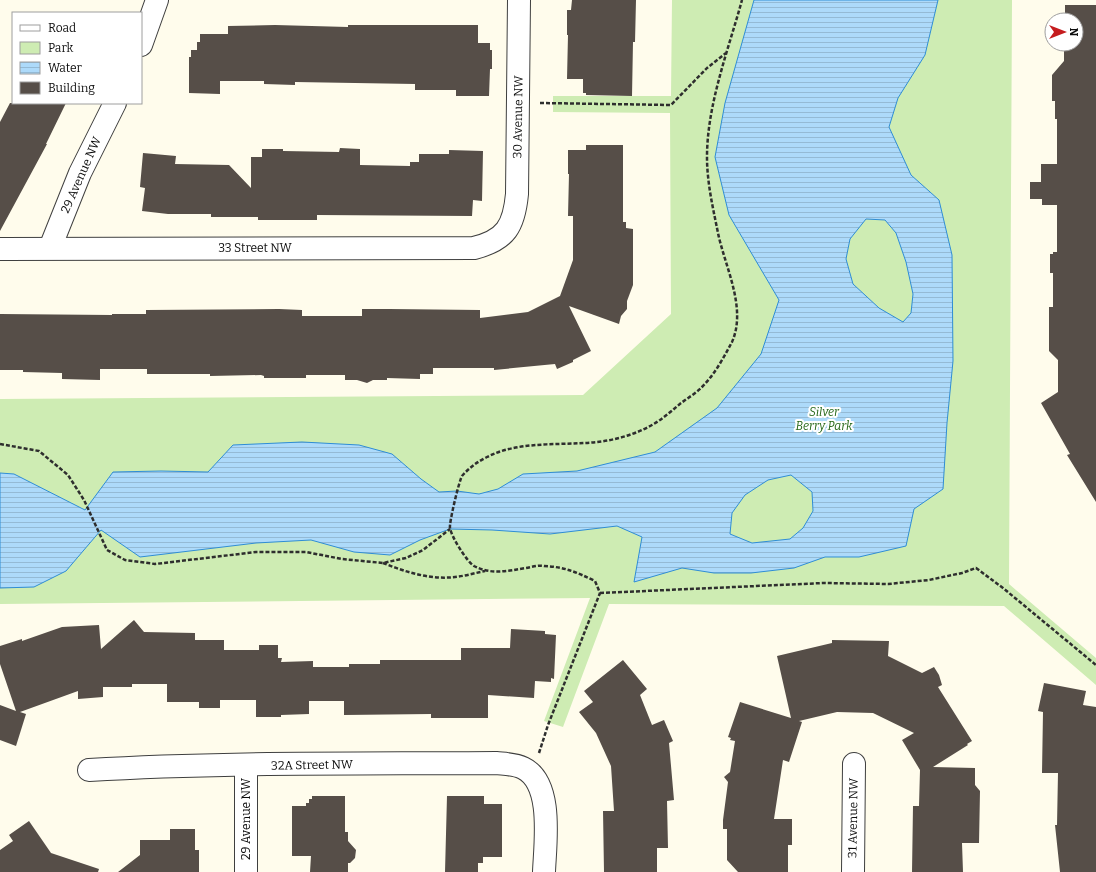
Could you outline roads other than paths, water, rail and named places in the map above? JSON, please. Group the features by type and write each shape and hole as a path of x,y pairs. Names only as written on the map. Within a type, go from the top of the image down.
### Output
{"street":[{"path":"142,42 157,0"},
{"name":"30 Avenue NW","path":"506,232 516,210 517,194 519,0"},
{"name":"29 Avenue NW","path":"50,248 80,173 114,104"},
{"name":"33 Street NW","path":"0,249 474,248 496,240 506,232"},
{"name":"32A Street NW","path":"89,770 141,767 510,764 524,768 532,774 539,785 544,798 544,872"},
{"name":"31 Avenue NW","path":"853,872 854,764"},
{"name":"29 Avenue NW","path":"246,766 246,872"}],"water":[{"path":"754,0 938,0 925,55 898,98 889,127 911,175 939,200 952,255 953,361 943,489 914,509 906,546 859,557 825,557 794,568 751,573 714,573 682,568 634,582 642,537 617,526 550,534 450,529 420,540 390,555 354,552 311,540 256,543 140,557 101,530 66,571 34,587 0,588 0,473 14,474 85,510 113,472 208,472 233,445 302,442 359,445 392,454 421,479 439,492 457,491 479,494 498,489 523,474 577,471 655,452 717,408 761,354 779,300 729,215 715,157 725,103","holes":["866,219 885,220 896,233 906,262 913,294 911,313 903,322 879,308 853,284 846,259 850,239","791,475 812,492 813,511 803,528 790,539 752,543 730,534 732,513 745,495 768,480"]}],"park label":[{"name":"Silver Berry Park","path":"824,419"}]}
